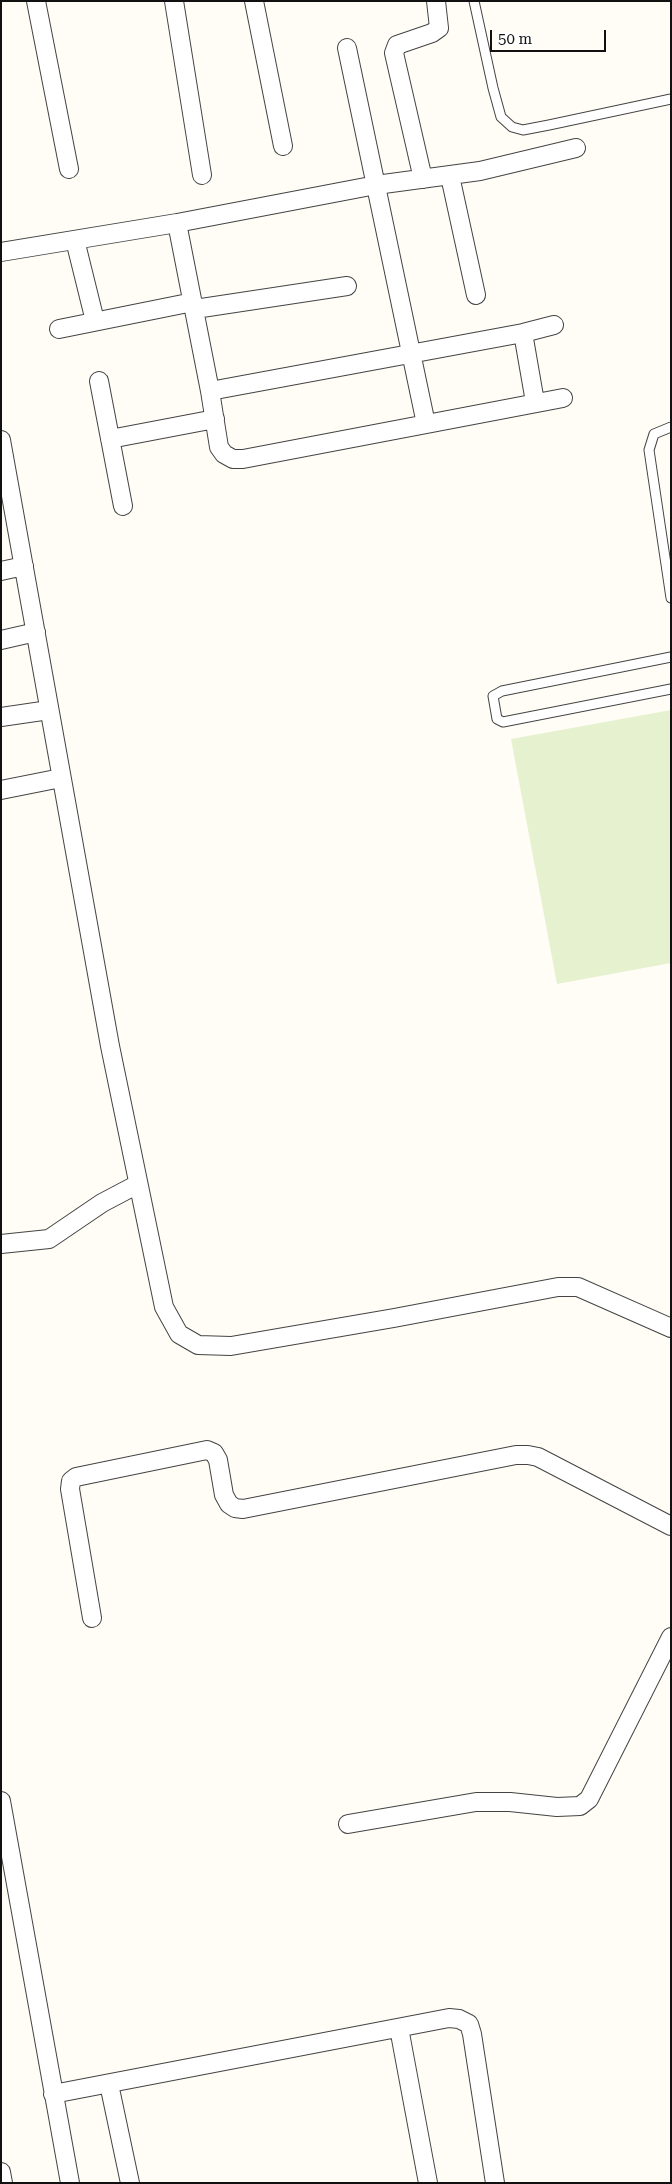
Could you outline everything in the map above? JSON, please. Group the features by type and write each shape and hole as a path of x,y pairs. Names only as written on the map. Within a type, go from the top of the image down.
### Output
{"street":[{"path":"36,1 68,169"},
{"path":"174,1 202,175"},
{"path":"254,1 283,146"},
{"path":"423,179 394,53 397,45 432,33 439,28 436,1"},
{"path":"347,48 426,424"},
{"path":"1,252 177,223 376,185 450,176 576,148"},
{"path":"450,176 476,295"},
{"path":"177,223 219,447 224,454 233,459 243,459 563,398"},
{"path":"75,240 96,321"},
{"path":"59,329 96,321 194,306 347,286"},
{"path":"210,391 412,352 523,333 554,325"},
{"path":"523,333 535,402"},
{"path":"99,380 123,506"},
{"path":"110,439 215,420"},
{"path":"1,440 6,497 24,566 110,1046 164,1307 179,1334 198,1345 231,1346 280,1339 558,1287 578,1287 671,1328"},
{"path":"1,571 24,566"},
{"path":"1,640 36,632"},
{"path":"1,717 49,710"},
{"path":"1,790 62,778"},
{"path":"1,1244 49,1239 102,1203 138,1184"},
{"path":"92,1618 70,1490 72,1482 76,1477 207,1450 214,1453 218,1460 224,1495 229,1504 235,1508 243,1509 516,1455 528,1455 538,1457 671,1526"},
{"path":"348,1824 476,1802 510,1802 557,1807 580,1806 589,1799 671,1637"},
{"path":"1,1800 70,2183"},
{"path":"53,2094 449,2018 459,2019 469,2024 495,2183"},
{"path":"399,2028 428,2183"},
{"path":"109,2084 130,2183"},
{"path":"1,2172 3,2183"}],"lane":[{"path":"474,1 501,117 512,127 523,130 671,99"},
{"path":"671,427 654,434 650,450 671,598"},
{"path":"671,657 502,691 493,696 497,719 503,722 671,688"}],"green space":[{"path":"671,710 671,963 557,984 511,739"}]}
